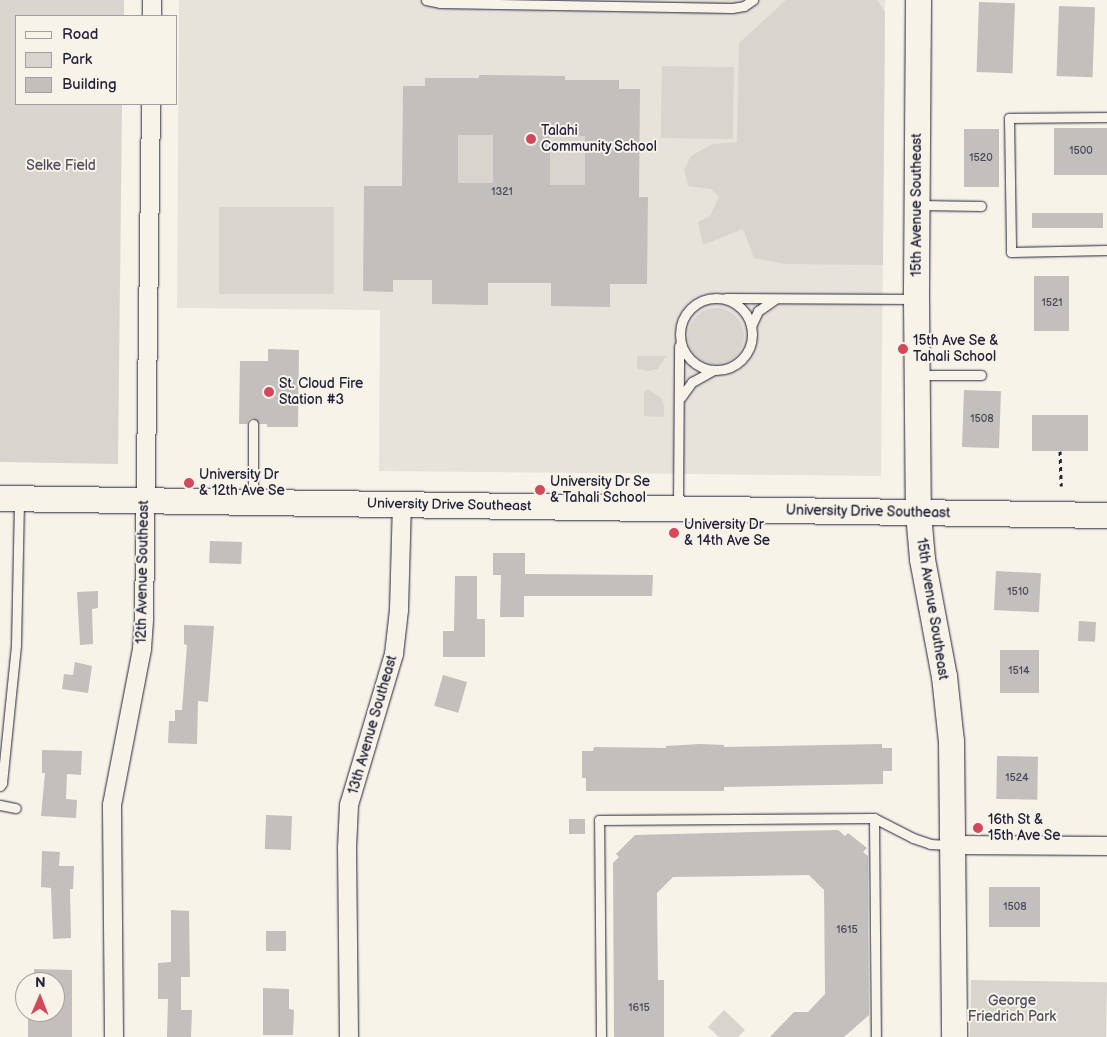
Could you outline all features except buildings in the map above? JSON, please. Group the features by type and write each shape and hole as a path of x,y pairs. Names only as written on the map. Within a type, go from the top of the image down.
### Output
{"street":[{"path":"152,0 152,15"},
{"name":"15th Avenue Southeast","path":"918,0 916,299 918,513 922,559 944,676 950,741 954,1037"},
{"name":"12th Avenue Southeast","path":"114,1037 112,805 142,649 150,105"},
{"name":"University Drive Southeast","path":"10,498 1107,515"},
{"name":"13th Avenue Southeast","path":"349,1037 347,848 349,805 394,654 399,610 402,504"},
{"path":"952,845 1107,846"}],"lane":[{"path":"426,0 440,3 732,8 744,6 752,0"},
{"path":"1107,117 1009,118 1011,252 1107,250"},
{"path":"917,205 981,206"},
{"path":"678,509 679,338 682,320 686,312 700,301 718,298 916,299"},
{"path":"718,298 727,300 743,310 751,326"},
{"path":"680,400 692,382 713,371 723,370 741,361 751,344 751,326 758,311 775,298"},
{"path":"679,338 686,356 694,364 713,371"},
{"path":"917,375 981,375"},
{"path":"253,424 253,502"},
{"path":"0,786 2,783 16,645 10,498"},
{"path":"0,805 16,808"},
{"path":"601,1037 599,820 874,818 912,838 930,844 952,845"},
{"path":"874,818 876,1037"}],"path":[{"path":"1060,451 1061,486"}],"shaded area":[{"name":"Talahi Community School","path":"179,0 885,0 881,476 379,471 380,310 177,308"}],"green space":[{"name":"Selke Field","path":"0,0 124,0 124,15 15,15 15,105 122,105 118,464 0,462"},
{"path":"786,0 877,0 885,12 883,265 786,264 754,258 743,229 703,245 698,222 710,216 719,197 711,189 688,186 684,170 691,156 712,144 737,142 739,43"},
{"path":"662,66 734,67 733,139 661,138"},
{"path":"458,135 495,135 493,171 495,171 495,183 458,183"},
{"path":"548,136 585,136 585,185 547,185 547,173 550,172"},
{"path":"219,207 334,207 334,294 219,294"},
{"path":"716,308 727,310 736,316 742,325 744,336 742,347 736,356 727,362 716,364 705,362 696,356 690,347 688,336 690,325 696,316 705,310"},
{"path":"637,356 666,356 658,369 649,371 637,369"},
{"path":"648,389 661,398 664,406 664,417 644,416 644,392"},
{"name":"George Friedrich Park","path":"971,980 1107,982 1106,1037 970,1037"},
{"path":"724,1010 745,1030 738,1037 719,1037 708,1027"}],"place":[{"name":"Talahi Community School","path":"531,139"},
{"name":"15th Ave Se & Tahali School","path":"903,349"},
{"name":"St. Cloud Fire Station #3","path":"269,392"},
{"name":"University Dr & 12th Ave Se","path":"189,483"},
{"name":"University Dr Se & Tahali School","path":"540,490"},
{"name":"University Dr & 14th Ave Se","path":"674,533"},
{"name":"16th St & 15th Ave Se","path":"978,828"}]}
